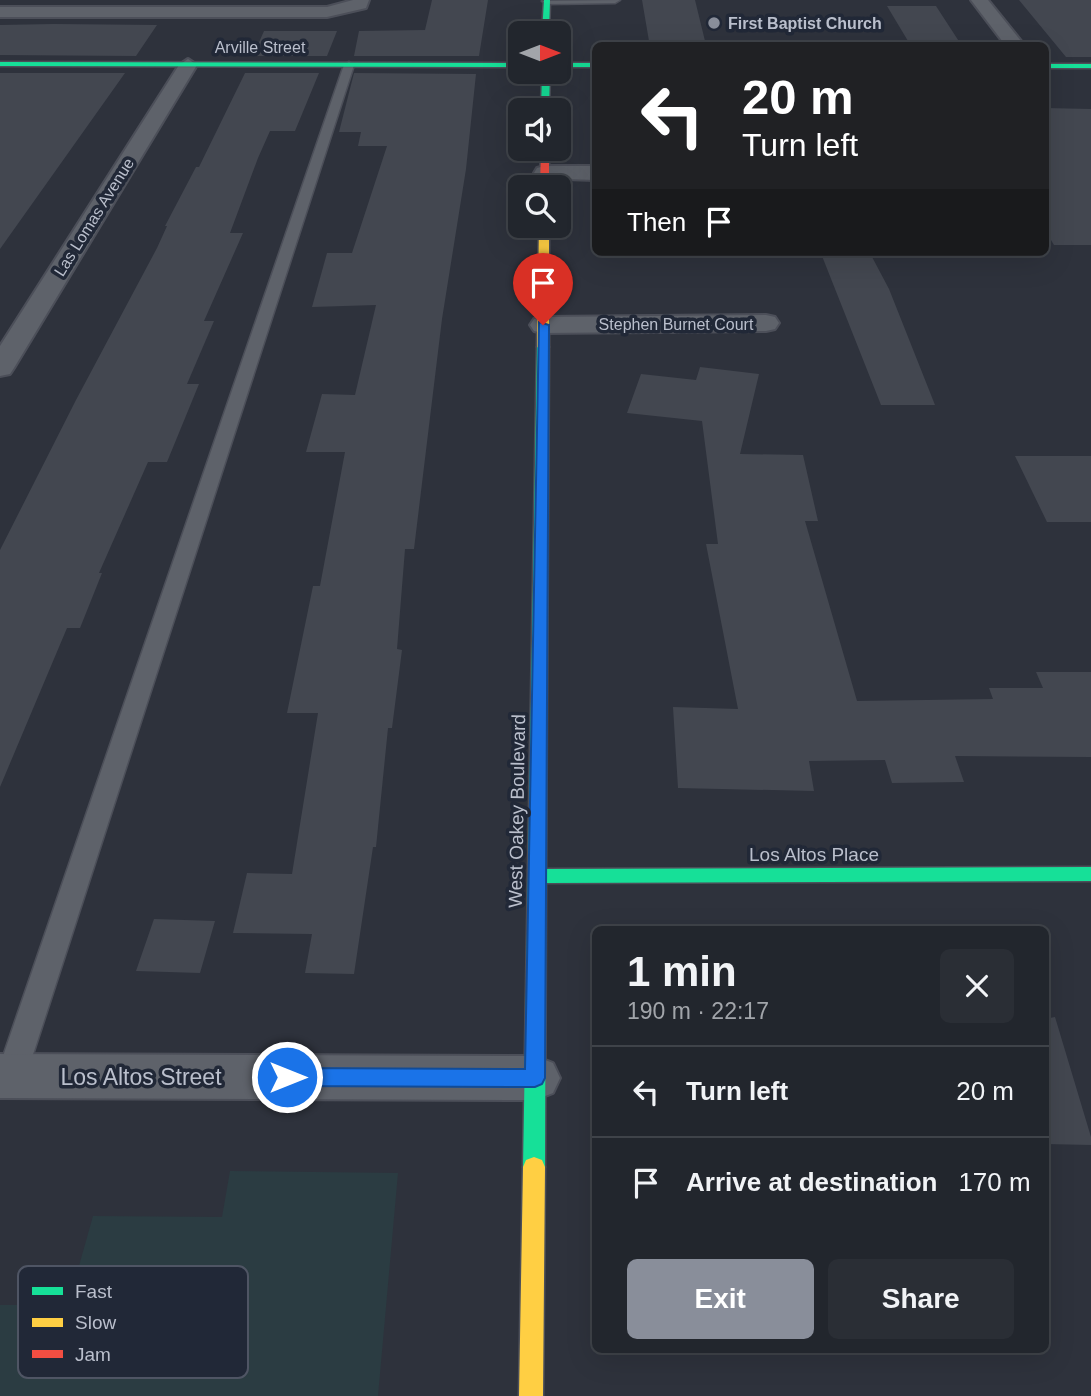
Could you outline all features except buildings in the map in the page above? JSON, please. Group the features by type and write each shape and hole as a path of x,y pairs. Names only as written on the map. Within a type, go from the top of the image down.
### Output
{"main road":[{"path":"546,21 547,1"},
{"name":"Arville Street","path":"0,65 508,65"},
{"path":"571,65 592,65"},
{"path":"1049,66 1091,66"},
{"name":"West Oakey Boulevard","path":"531,1396 544,238"},
{"name":"Los Altos Place","path":"537,876 1091,874"}],"street":[{"path":"979,0 1013,42"},
{"path":"0,12 104,6 327,12 354,5"},
{"name":"Las Lomas Avenue","path":"0,368 188,65"},
{"path":"571,176 592,173"},
{"name":"Stephen Burnet Court","path":"543,325 766,323"},
{"name":"Los Altos Street","path":"6,1076 535,1078"}],"lane":[{"path":"547,1 615,0"},
{"path":"6,1076 349,65"}],"shaded area":[{"path":"230,1171 398,1173 378,1396 0,1396 0,1305 18,1305 18,1378 248,1378 248,1266 79,1266 93,1216 222,1217"}],"traffic: fast":[{"path":"546,21 547,0"},
{"path":"0,64 508,65"},
{"path":"571,65 592,65"},
{"path":"1049,66 1091,66"},
{"path":"545,98 546,84"},
{"path":"534,1167 543,347"},
{"path":"537,876 1091,874"}],"traffic: slow":[{"path":"543,347 544,238"},
{"path":"531,1396 534,1167"}],"traffic: jam":[{"path":"545,161 545,175"}],"place":[{"name":"First Baptist Church","path":"714,23"}],"route":[{"path":"287,1077 535,1078 543,325"}]}
